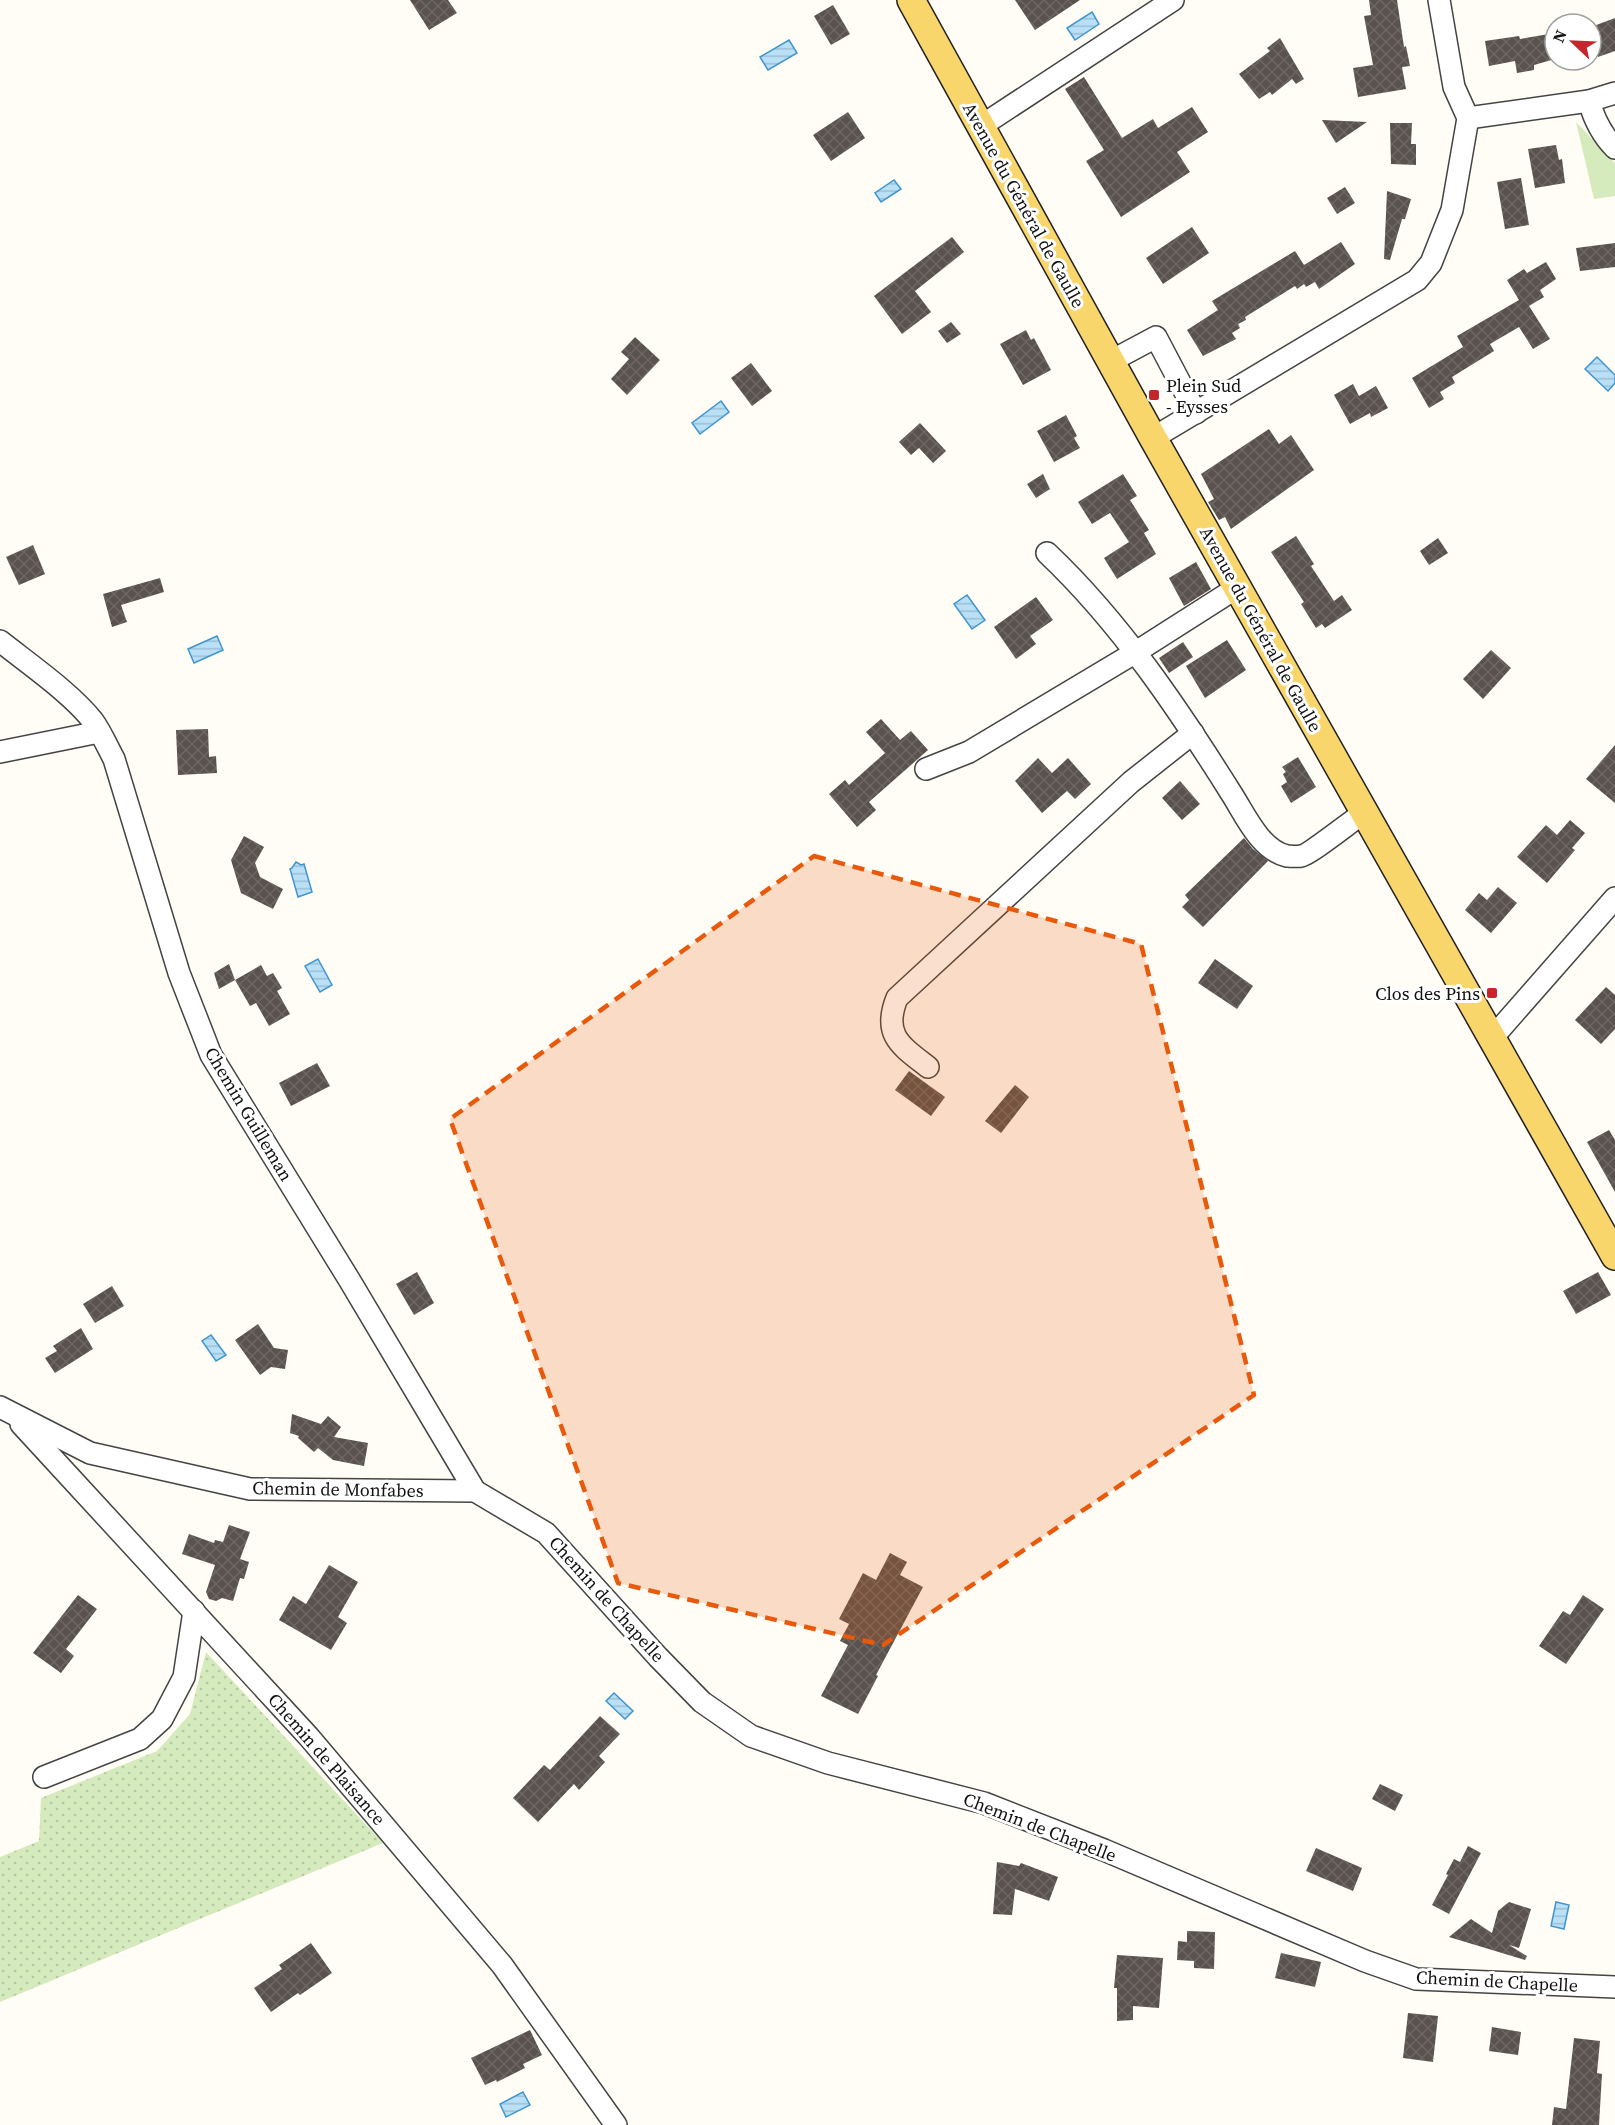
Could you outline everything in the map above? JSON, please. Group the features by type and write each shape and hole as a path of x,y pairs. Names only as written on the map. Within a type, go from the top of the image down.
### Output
{"main road":[{"name":"Avenue du Général de Gaulle","path":"910,0 1153,438 1615,1256"}],"street":[{"path":"981,126 1173,0"},
{"path":"1153,438 1417,280 1431,263 1452,210 1467,118 1454,87 1438,0"},
{"path":"1467,118 1588,101 1615,93"},
{"path":"1588,101 1596,123 1615,148"},
{"path":"1111,361 1156,337 1196,413"},
{"path":"1047,553 1074,579 1136,652 1193,733 1255,832 1270,846 1286,856 1302,856 1365,812"},
{"path":"926,768 969,752 1136,652 1238,587"},
{"name":"Chemin Guilleman","path":"0,641 60,688 93,721 114,759 179,973 211,1055 350,1281 475,1491"},
{"path":"0,752 99,732"},
{"path":"928,1067 901,1046 892,1032 891,1013 897,998 1131,782 1193,733"},
{"path":"1493,1037 1615,898"},
{"name":"Chemin de Monfabes","path":"6,1411 90,1453 250,1489 475,1491"},
{"name":"Chemin de Plaisance","path":"6,1411 309,1737 502,1965 615,2125"},
{"name":"Chemin de Chapelle","path":"475,1491 546,1533 658,1657 702,1702 750,1736 828,1763 984,1803 1104,1850 1365,1961 1416,1979 1615,1987"},
{"path":"44,1777 140,1739 162,1719 184,1677 194,1611"}],"highlighted area":[{"path":"814,856 1141,944 1254,1395 883,1645 618,1583 450,1119"}],"green space":[{"path":"1576,122 1615,163 1615,196 1594,199"},
{"path":"206,1652 383,1843 0,2002 0,1857 39,1841 41,1798 157,1751 190,1714"}],"water":[{"path":"1092,12 1099,24 1075,40 1067,28"},
{"path":"789,40 797,53 768,70 760,57"},
{"path":"894,180 901,189 881,202 875,193"},
{"path":"1597,357 1615,375 1615,383 1608,391 1585,369"},
{"path":"721,401 729,412 700,434 692,423"},
{"path":"967,595 985,620 972,629 954,604"},
{"path":"217,636 223,650 194,663 188,649"},
{"path":"296,862 304,864 312,892 298,897 290,869"},
{"path":"318,959 332,985 320,992 305,966"},
{"path":"211,1335 226,1355 216,1361 202,1341"},
{"path":"614,1693 633,1711 625,1719 606,1701"},
{"path":"1556,1902 1569,1905 1564,1929 1551,1926"},
{"path":"523,2092 530,2105 506,2117 500,2104"}],"building":[{"path":"410,0 448,0 457,13 429,30"},
{"path":"1015,0 1080,0 1035,30"},
{"path":"1369,0 1397,0 1404,47 1406,46 1410,66 1402,67 1406,89 1358,97 1353,68 1373,65 1364,16 1371,15"},
{"path":"833,5 850,34 831,45 814,16"},
{"path":"1615,18 1615,51 1603,55 1603,22"},
{"path":"1543,35 1543,62 1534,65 1534,70 1517,73 1515,61 1489,66 1485,41 1519,36 1520,39"},
{"path":"1280,38 1304,79 1296,84 1292,79 1272,95 1270,92 1259,99 1239,74 1270,51 1267,48"},
{"path":"1084,77 1122,138 1153,119 1158,128 1192,107 1208,132 1177,152 1190,172 1121,217 1086,161 1104,150 1065,89"},
{"path":"848,112 865,138 831,161 813,135"},
{"path":"1322,120 1367,122 1336,143"},
{"path":"1390,123 1412,123 1411,144 1416,144 1416,165 1391,164"},
{"path":"1556,145 1559,160 1562,159 1565,183 1535,188 1528,149"},
{"path":"1521,178 1529,225 1505,229 1497,182"},
{"path":"1345,187 1355,203 1337,214 1327,198"},
{"path":"1387,191 1411,199 1405,219 1402,219 1390,260 1384,259"},
{"path":"1192,227 1209,253 1163,284 1146,258"},
{"path":"952,237 964,252 915,291 931,312 902,334 874,296"},
{"path":"1341,242 1355,264 1319,289 1315,282 1306,287 1304,284 1297,289 1295,286 1245,317 1246,320 1238,324 1240,328 1232,333 1236,339 1203,356 1187,330 1218,310 1212,301 1295,251 1304,265"},
{"path":"1615,243 1615,267 1580,271 1576,248"},
{"path":"1546,262 1556,279 1540,290 1544,297 1529,306 1550,339 1533,349 1519,327 1490,344 1494,351 1452,377 1455,383 1440,392 1444,399 1429,408 1412,378 1463,347 1457,336 1519,300 1507,280 1524,269 1527,273"},
{"path":"951,322 961,334 947,343 938,331"},
{"path":"1026,330 1031,340 1034,338 1051,370 1023,385 1000,344"},
{"path":"635,337 660,360 627,395 611,379 629,359 621,352"},
{"path":"751,363 772,391 752,406 731,378"},
{"path":"1353,384 1359,396 1376,386 1388,408 1371,417 1370,413 1350,424 1334,395"},
{"path":"1066,415 1077,436 1074,438 1080,448 1054,462 1037,431"},
{"path":"920,423 946,451 933,463 919,448 911,455 899,442"},
{"path":"1269,429 1279,444 1291,435 1314,470 1231,529 1225,517 1219,520 1208,502 1214,499 1201,474"},
{"path":"1043,474 1050,489 1036,498 1027,484"},
{"path":"1123,474 1137,496 1130,500 1149,530 1144,533 1156,554 1117,579 1104,558 1129,542 1110,513 1092,524 1078,502"},
{"path":"1296,536 1314,564 1311,566 1334,601 1342,595 1352,610 1325,628 1322,624 1316,628 1301,604 1304,602 1271,552"},
{"path":"1438,538 1448,553 1429,565 1420,551"},
{"path":"33,545 45,574 19,585 6,557"},
{"path":"1196,562 1211,589 1184,606 1169,578"},
{"path":"160,578 164,592 121,605 127,622 112,627 103,594"},
{"path":"1036,597 1053,620 1030,636 1036,644 1016,659 994,627"},
{"path":"1227,640 1246,670 1205,698 1186,666"},
{"path":"1183,642 1193,657 1169,673 1159,658"},
{"path":"1491,650 1511,668 1483,699 1463,679"},
{"path":"881,719 900,740 911,731 928,750 869,802 876,810 857,827 829,794 845,780 849,785 885,753 866,732"},
{"path":"208,729 209,757 216,756 217,773 178,775 176,730"},
{"path":"1615,745 1615,803 1586,779"},
{"path":"1298,757 1316,787 1291,803 1281,786 1287,782 1283,774 1286,772 1282,767"},
{"path":"1038,758 1052,773 1068,758 1091,784 1075,799 1067,791 1042,813 1015,781"},
{"path":"1180,781 1200,804 1182,820 1162,798"},
{"path":"1570,820 1585,833 1572,848 1575,850 1547,883 1517,857 1546,825 1557,835"},
{"path":"244,836 264,847 255,863 260,877 283,889 273,909 241,893 231,860"},
{"path":"1244,838 1268,861 1203,927 1182,907 1189,900 1185,895"},
{"path":"1498,887 1517,903 1491,933 1465,910 1479,893 1487,900"},
{"path":"1215,959 1253,986 1237,1009 1198,983"},
{"path":"229,964 235,980 219,989 214,973"},
{"path":"261,965 267,976 273,973 282,988 277,991 290,1014 269,1026 256,1003 250,1006 235,980"},
{"path":"1606,987 1615,995 1615,1029 1601,1044 1575,1020"},
{"path":"317,1063 330,1086 291,1106 279,1083"},
{"path":"909,1071 945,1097 931,1116 895,1090"},
{"path":"1015,1085 1029,1097 1001,1133 985,1121"},
{"path":"1609,1130 1615,1140 1615,1192 1587,1142"},
{"path":"417,1272 434,1303 414,1315 396,1284"},
{"path":"1598,1272 1611,1295 1576,1314 1563,1291"},
{"path":"112,1286 124,1306 95,1323 83,1304"},
{"path":"258,1324 274,1348 288,1350 285,1369 271,1367 260,1375 235,1340"},
{"path":"81,1328 93,1349 55,1373 45,1358 57,1351 53,1346"},
{"path":"292,1414 321,1424 328,1416 341,1427 334,1437 368,1443 364,1466 333,1460 318,1448 314,1452 298,1438 299,1436 290,1433"},
{"path":"229,1525 250,1532 240,1559 249,1562 244,1579 240,1578 233,1601 222,1598 216,1601 209,1599 206,1592 215,1565 182,1554 189,1534 214,1543 215,1540 223,1542"},
{"path":"890,1553 907,1562 900,1575 923,1587 858,1714 821,1696 848,1645 840,1641 849,1624 839,1619 863,1573 876,1580"},
{"path":"329,1565 358,1582 338,1617 347,1623 331,1650 279,1620 293,1596 306,1604"},
{"path":"78,1595 97,1609 66,1649 74,1656 61,1673 33,1653"},
{"path":"1583,1595 1604,1609 1566,1664 1539,1646 1563,1611 1570,1615"},
{"path":"600,1716 620,1734 599,1756 605,1762 579,1790 574,1784 538,1822 513,1798 544,1765 550,1770"},
{"path":"1380,1784 1403,1795 1395,1811 1372,1799"},
{"path":"1468,1846 1481,1853 1449,1914 1432,1905 1454,1859 1460,1862"},
{"path":"1316,1848 1362,1868 1353,1891 1306,1871"},
{"path":"997,1862 1019,1866 1021,1863 1058,1877 1049,1901 1015,1889 1012,1915 993,1914"},
{"path":"1509,1902 1531,1909 1519,1948 1509,1945 1527,1956 1525,1960 1449,1937 1471,1919 1492,1933 1498,1911"},
{"path":"1187,1931 1215,1932 1214,1969 1194,1968 1194,1961 1177,1960 1178,1941 1187,1942"},
{"path":"311,1943 332,1973 271,2012 254,1988 282,1969 279,1965"},
{"path":"1281,1953 1321,1962 1315,1987 1275,1978"},
{"path":"1117,1955 1163,1958 1159,2008 1133,2006 1133,2020 1117,2021 1117,1988 1114,1988"},
{"path":"1408,2013 1438,2016 1433,2062 1403,2058"},
{"path":"1492,2027 1521,2032 1518,2055 1489,2051"},
{"path":"530,2030 542,2055 523,2064 525,2068 497,2082 496,2080 485,2085 471,2058"},
{"path":"1574,2038 1600,2041 1597,2073 1602,2074 1599,2125 1552,2125 1554,2107 1566,2109"}],"place":[{"name":"Plein Sud - Eysses","path":"1154,395"},
{"name":"Clos des Pins","path":"1492,993"}]}
